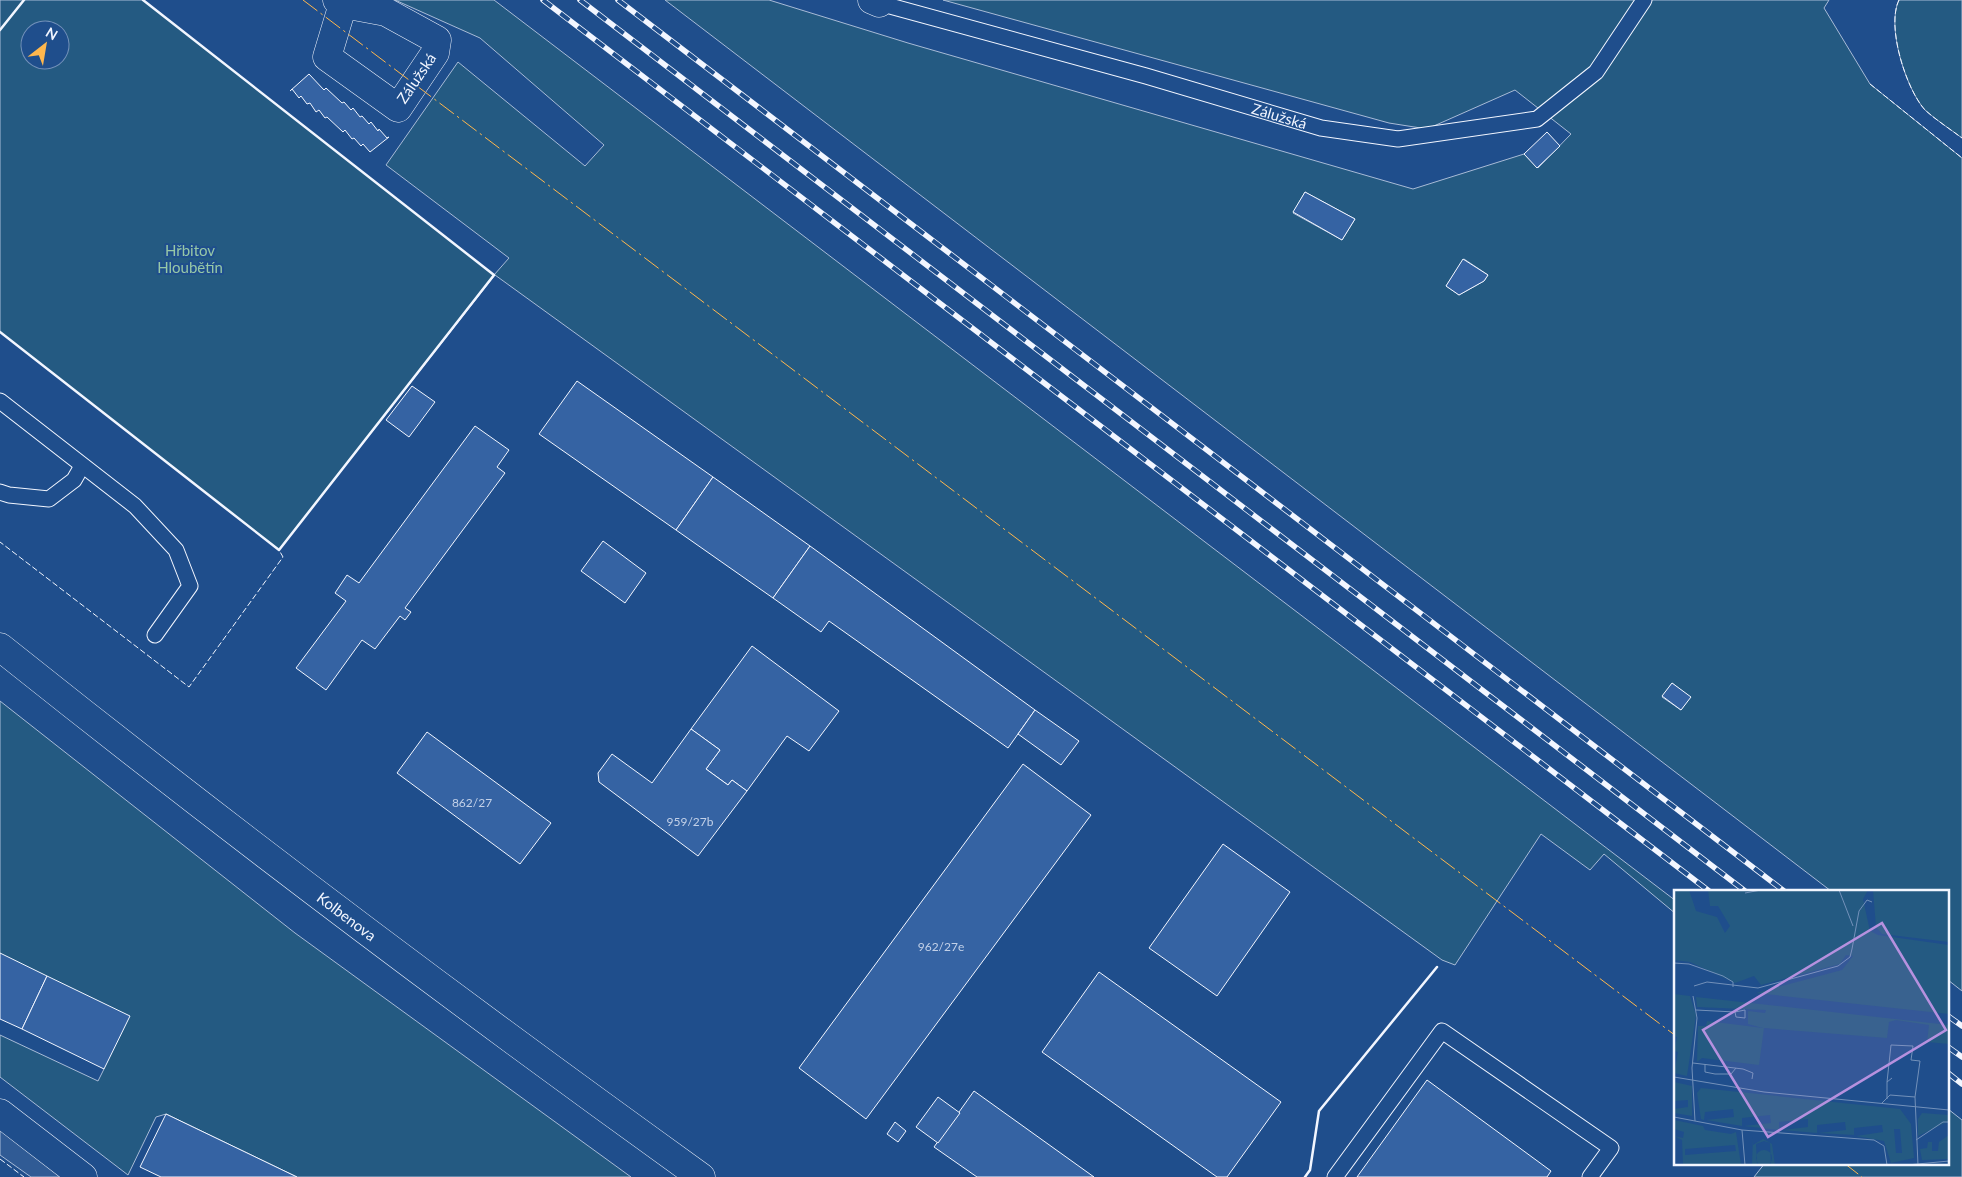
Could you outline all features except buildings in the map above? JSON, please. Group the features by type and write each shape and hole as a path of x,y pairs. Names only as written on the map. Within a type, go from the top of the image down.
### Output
{"main road":[{"name":"Kolbenova","path":"0,647 185,795 496,1029 701,1177"},
{"path":"0,1113 83,1177"}],"lane":[{"name":"Zálužská","path":"875,1 1146,76 1321,128 1398,139 1537,119 1596,72 1644,0"},
{"path":"0,401 135,506 176,550 190,586 155,635"},
{"path":"0,492 9,495 48,499 74,480 82,466"},
{"path":"1335,1177 1442,1030 1611,1148 1590,1177"}],"green space":[{"name":"Hřbitov Hloubětín","path":"0,0 143,0 494,275 509,258 386,165 458,62 585,166 604,145 480,38 395,0 494,0 1674,899 1674,912 1604,854 1590,870 1541,834 1455,965 1442,960 495,275 279,550 0,332"},
{"path":"665,0 769,0 908,43 1413,189 1524,154 1538,168 1571,134 1515,90 1427,129 1389,123 943,0 1829,0 1824,8 1870,84 1962,158 1962,991 1950,982 1950,890 1830,890","holes":["1305,192 1355,219 1342,240 1293,213","1464,259 1488,275 1484,281 1459,295 1446,286","1672,683 1690,697 1681,710 1662,697"]},
{"path":"1899,0 1962,0 1962,138 1925,110 1911,88 1900,57 1897,41 1895,25"},
{"path":"0,701 295,933 631,1177 297,1177 166,1114 156,1117 128,1175 0,1077 0,1035 98,1081 104,1069 0,953"},
{"path":"1950,1111 1962,1120 1962,1177 1754,1177 1764,1164 1950,1164"}],"shaded area":[{"path":"0,1125 72,1177 31,1177 0,1155"}],"railway":[{"path":"543,0 1708,890"},
{"path":"580,0 1744,890"},
{"path":"618,0 1783,890"},
{"path":"1950,1017 1962,1026"},
{"path":"1950,1048 1962,1057"},
{"path":"1950,1075 1962,1084"}],"fence":[{"path":"1899,0 1895,25 1897,41 1900,57 1911,88 1925,110 1962,138"},
{"path":"1870,84 1962,158"},
{"path":"0,332 279,550 283,557 189,687 0,542"},
{"path":"0,1159 24,1177"}],"wall":[{"path":"0,30 24,0"},
{"path":"0,332 279,550 494,275 143,0"},
{"path":"1305,1177 1310,1170 1319,1111 1437,967"}],"power":[{"path":"303,0 1674,1034"},
{"path":"1845,1164 1862,1177"}]}
